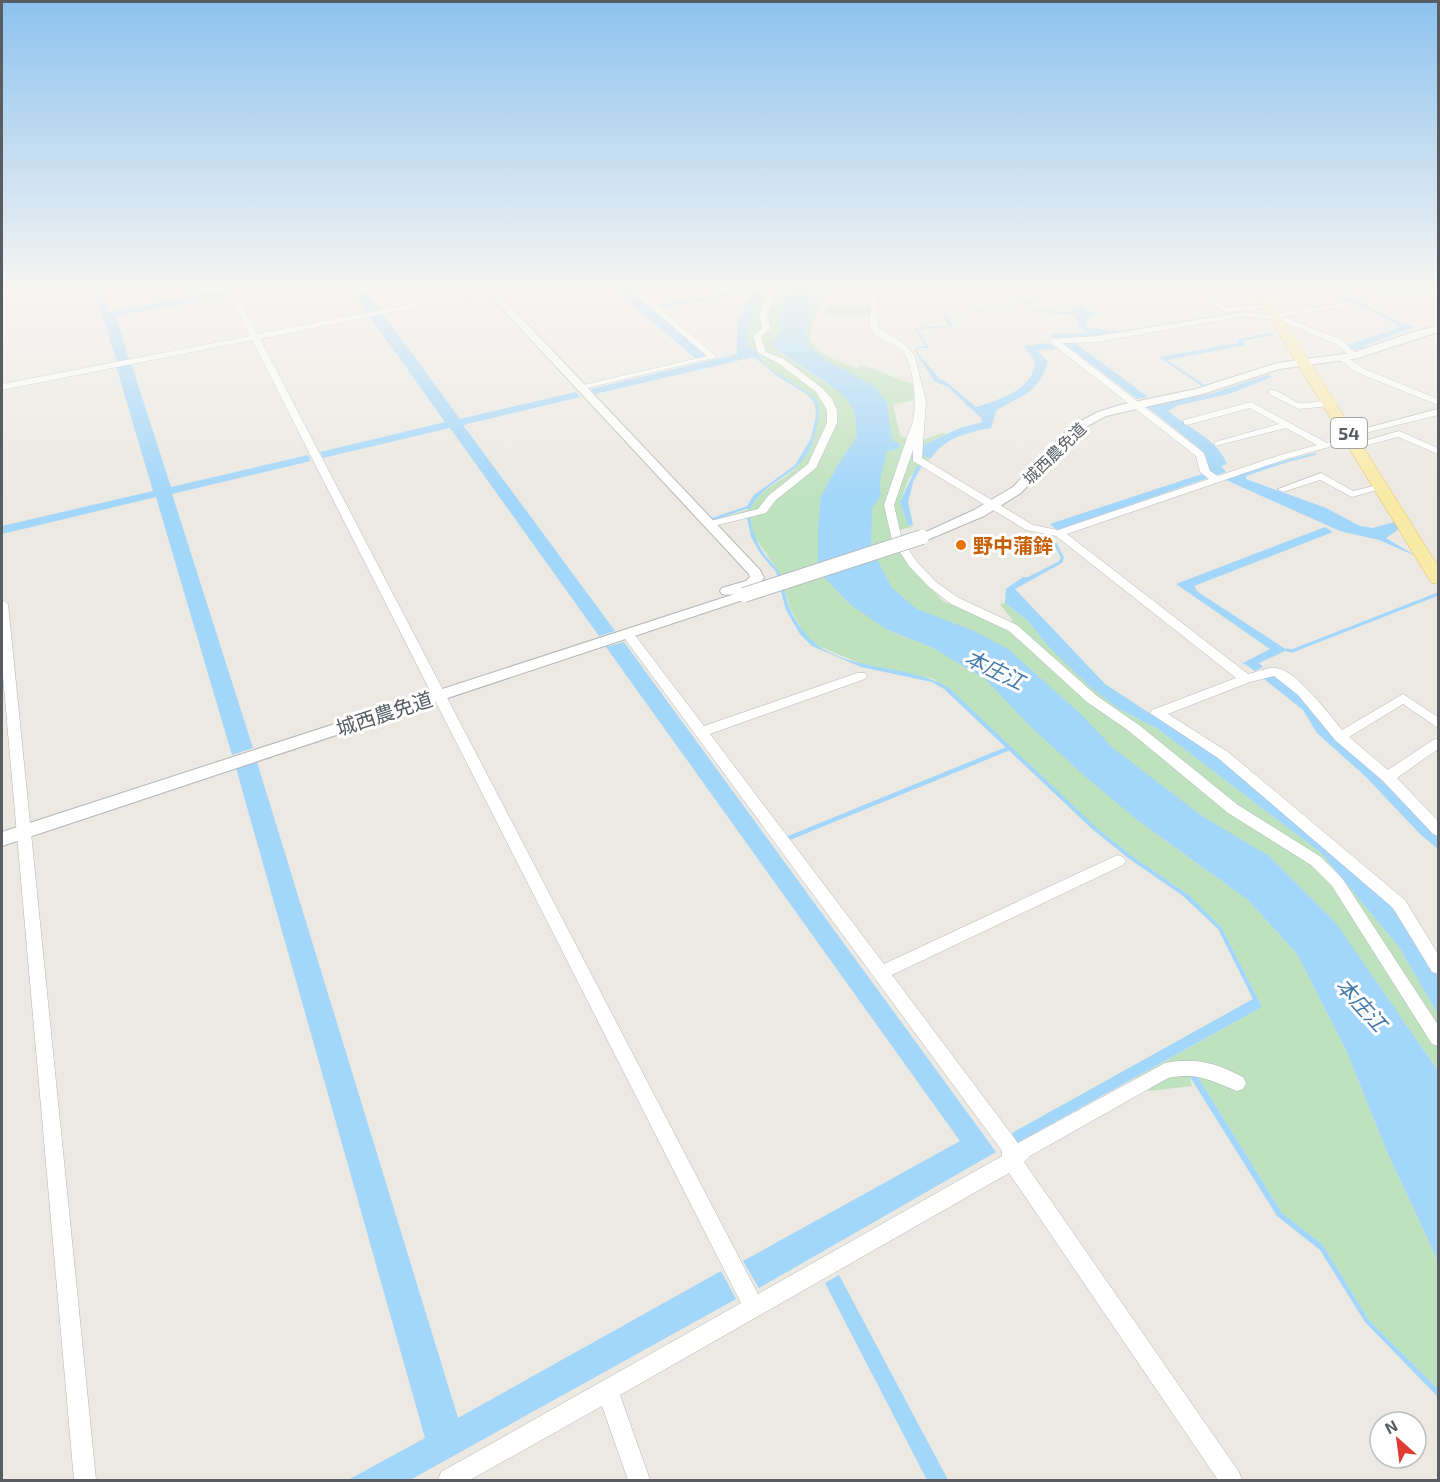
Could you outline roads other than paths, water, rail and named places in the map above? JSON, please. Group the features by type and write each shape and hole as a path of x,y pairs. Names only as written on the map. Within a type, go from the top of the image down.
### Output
{"main road":[{"name":"54","path":"1301,358 1438,579"}],"street":[{"path":"2,387 147,358"},
{"path":"265,358 753,1306"},
{"path":"555,358 710,524 757,578 751,584 650,615 633,631 701,732 1011,1148 1012,1161 1231,1480"},
{"path":"582,388 708,358"},
{"path":"710,524 762,511 772,498 812,466 832,423 832,410 827,399 819,390 774,358"},
{"path":"911,358 921,401 917,459 1030,528 1052,533 1283,457 1313,451 1324,445 1399,434 1438,451"},
{"path":"1075,358 1201,455 1205,472 1216,479"},
{"name":"城西農免道","path":"2,839 922,537 961,522 1017,490 1074,429 1102,414 1136,404 1199,392 1277,366 1339,358"},
{"path":"1349,358 1359,370 1438,402"},
{"path":"1272,392 1299,406 1329,403"},
{"path":"1187,422 1251,405 1324,445"},
{"path":"1353,439 1438,412"},
{"path":"919,423 890,506 897,540 914,564 946,596 1013,628 1072,683 1134,728 1233,809 1316,861 1337,882 1438,1039"},
{"path":"1218,444 1287,425"},
{"path":"1283,489 1321,476 1352,494 1382,487"},
{"path":"1059,532 1246,679"},
{"path":"2,604 85,1480"},
{"path":"1437,826 1388,777 1340,736 1303,692 1277,672 1246,679 1157,713 1223,755 1398,904 1438,967"},
{"path":"701,732 861,676"},
{"path":"1340,736 1403,698 1438,723"},
{"path":"1388,777 1438,743"},
{"path":"880,973 1118,861"},
{"path":"449,1480 1012,1161 1023,1150 1165,1071 1185,1065 1209,1068 1237,1083"},
{"path":"607,1390 639,1480"}],"water":[{"path":"116,358 129,360 117,362"},
{"path":"399,358 415,358 460,419 576,392 580,397 463,425 615,631 599,636 450,428 323,458 320,452 445,422"},
{"path":"720,358 749,358 595,394 591,389"},
{"path":"755,358 761,358 768,367 810,394 819,403 818,420 811,447 801,462 764,491 750,509 714,520 712,518 747,506 754,495 795,465 811,438 816,415 815,404 808,395 777,376"},
{"name":"本庄江","path":"789,358 824,358 874,386 887,402 892,440 900,444 899,448 886,452 880,483 881,495 872,508 871,548 892,588 917,609 974,631 1008,649 1083,716 1113,748 1202,816 1269,856 1336,923 1438,1071 1438,1261 1388,1154 1346,1050 1297,954 1248,900 1137,820 1030,726 986,680 933,648 886,629 851,605 822,575 818,564 821,496 839,463 857,437 853,409 839,392"},
{"path":"920,358 923,358 939,379 945,381 976,407 1005,397 1022,386 1033,371 1035,361 1033,358 1044,358 1048,362 1033,389 996,411 991,428 965,434 950,441 931,458 923,456 923,445 960,428 982,422 981,418 948,387 934,381"},
{"path":"1083,358 1095,358 1148,397 1137,399"},
{"path":"1161,358 1177,358 1167,360 1206,386 1203,387"},
{"path":"131,363 171,487 308,455 311,461 172,494 253,748 232,755 156,497 2,534 2,526 153,491 116,366"},
{"path":"1268,375 1272,377 1229,394 1179,405 1168,411 1209,440 1223,455 1227,464 1221,466 1226,472 1216,475 1210,471 1199,448 1146,406 1210,394"},
{"path":"1297,459 1246,476 1246,479 1326,508 1360,526 1372,528 1395,522 1399,529 1386,538 1416,556 1379,540 1340,531 1226,480 1235,475"},
{"path":"917,466 922,466 913,482 908,502 913,525 908,525 900,502"},
{"path":"1202,474 1208,478 1057,530 1050,524"},
{"path":"747,518 750,518 755,536 765,555 780,574 791,611 805,633 819,646 854,662 914,674 949,688 1097,828 1132,856 1189,895 1222,928 1262,1007 1017,1143 1012,1133 1253,999 1218,929 1183,896 1128,858 1091,828 944,689 932,682 861,667 812,646 800,634 786,610 776,572 760,553 751,537"},
{"path":"1325,527 1333,532 1194,586 1198,592 1287,650 1259,663 1263,667 1255,671 1243,663 1270,649 1176,584"},
{"path":"1053,542 1056,542 1064,558 1062,563 1015,589 1105,684 1218,758 1388,902 1438,977 1438,1014 1399,947 1321,853 1158,729 1119,709 1090,687 1048,646 1027,620 1005,603 1006,589 1023,577 1028,577 1058,562 1061,558"},
{"path":"624,642 996,1152 759,1288 743,1261 960,1141 606,647"},
{"path":"1274,675 1296,691 1438,838 1438,849 1421,835 1366,777 1317,733 1303,710 1264,679"},
{"path":"257,762 458,1418 721,1271 736,1299 410,1480 348,1480 425,1438 236,768"},
{"path":"1190,1077 1198,1077 1282,1213 1322,1244 1369,1320 1436,1387 1438,1386 1438,1397 1365,1322 1320,1250 1277,1216"},
{"path":"839,1275 948,1480 927,1480 825,1283"}],"waterway":[{"path":"1291,460 1315,454"},
{"path":"1287,650 1292,651 1438,594"},
{"path":"789,838 1007,749"}],"place":[{"name":"野中蒲鉾","path":"961,545"}]}
